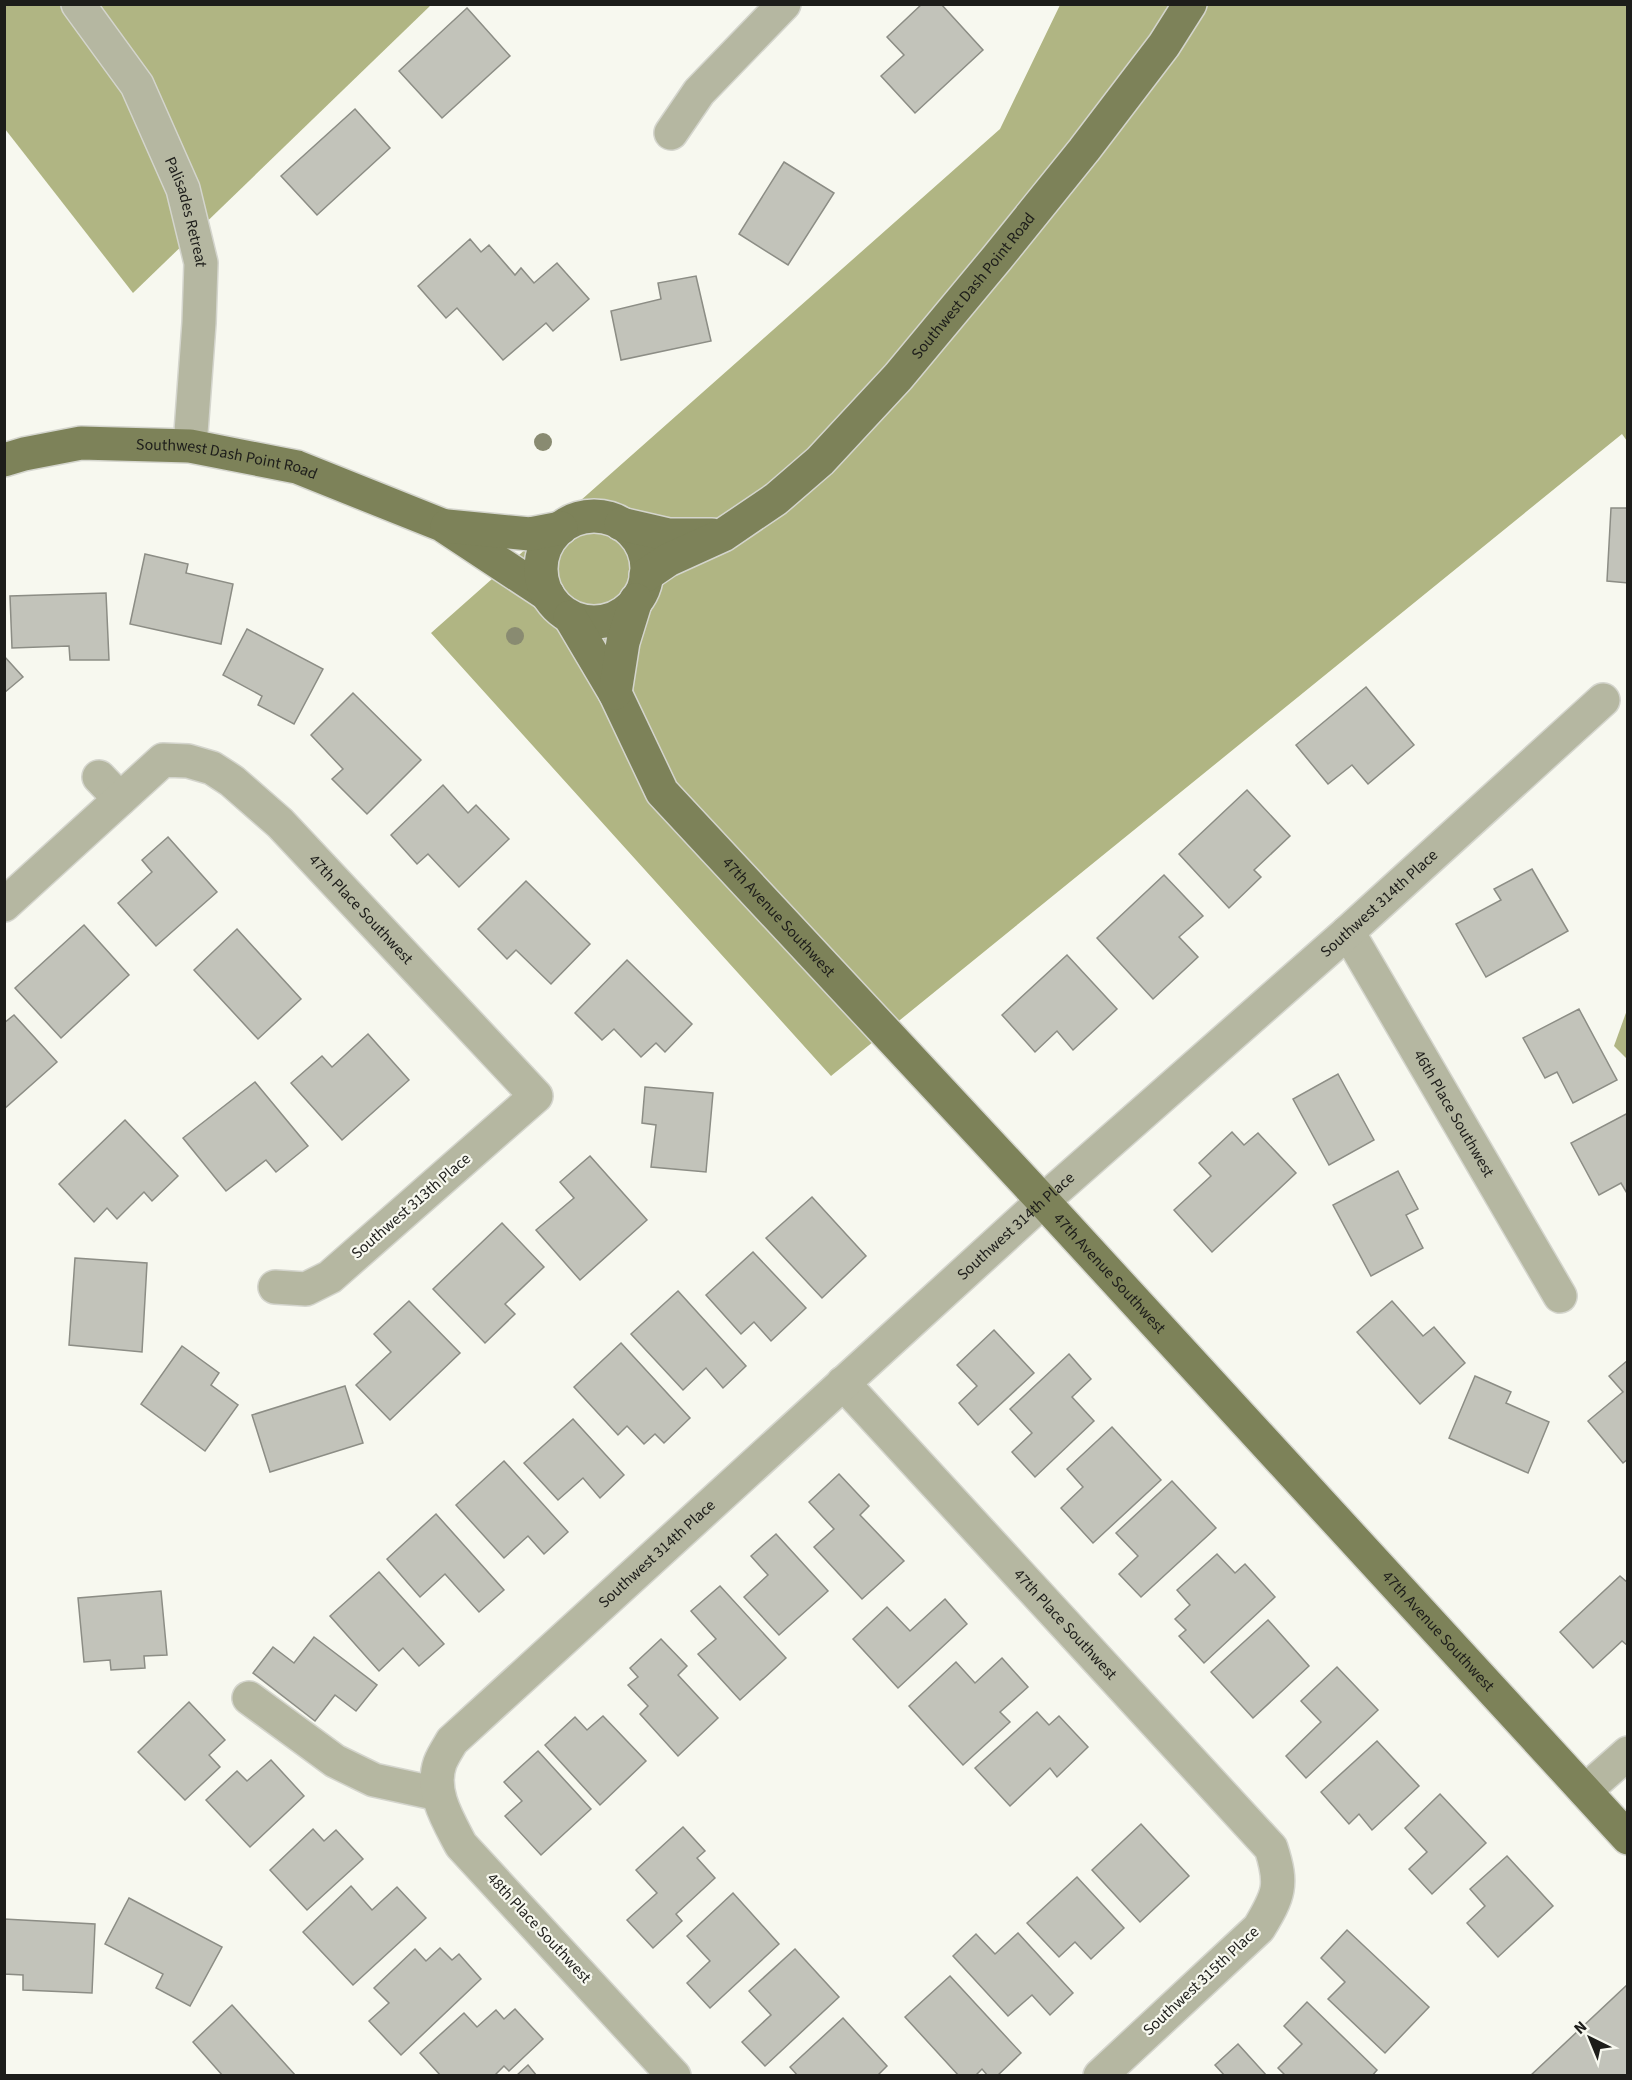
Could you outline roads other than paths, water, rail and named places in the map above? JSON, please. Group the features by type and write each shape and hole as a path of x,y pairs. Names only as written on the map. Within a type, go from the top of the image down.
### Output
{"main road":[{"name":"Southwest Dash Point Road","path":"641,587 668,560 723,535 776,499 820,461 898,377 1084,150 1164,45 1190,4"},
{"name":"Southwest Dash Point Road","path":"4,460 81,443 190,446 297,467 442,525 559,606"},
{"path":"641,587 627,610 614,618 600,622 585,621 559,606 543,584 542,559 545,548 561,528 584,517 610,519 621,524 669,535 723,535"},
{"path":"615,693 623,642 641,587 646,561 641,546 633,534 621,524"},
{"name":"Southwest Dash Point Road","path":"442,525 530,534 561,528"},
{"name":"47th Avenue Southwest","path":"559,606 615,693 662,792 1043,1201 1628,1838"}],"street":[{"name":"Palisades Retreat","path":"78,4 137,85 183,189 201,263 190,446"},
{"path":"671,133 699,92 784,4"},
{"name":"Southwest 314th Place","path":"439,1779 452,1741 1043,1201 1348,932 1602,700"},
{"name":"47th Place Southwest","path":"4,905 109,788 163,760 188,762 212,768 232,781 280,823 536,1096"},
{"name":"46th Place Southwest","path":"1348,932 1560,1296"},
{"name":"Southwest 313th Place","path":"275,1287 306,1289 330,1277 536,1096"},
{"name":"47th Place Southwest","path":"843,1383 1271,1848 1279,1873"},
{"path":"249,1698 335,1761 374,1780 439,1779"},
{"path":"1584,1791 1628,1754"},
{"name":"48th Place Southwest","path":"439,1779 445,1816 461,1845 674,2076"},
{"name":"Southwest 315th Place","path":"1100,2076 1260,1928 1274,1903 1279,1873"}]}
